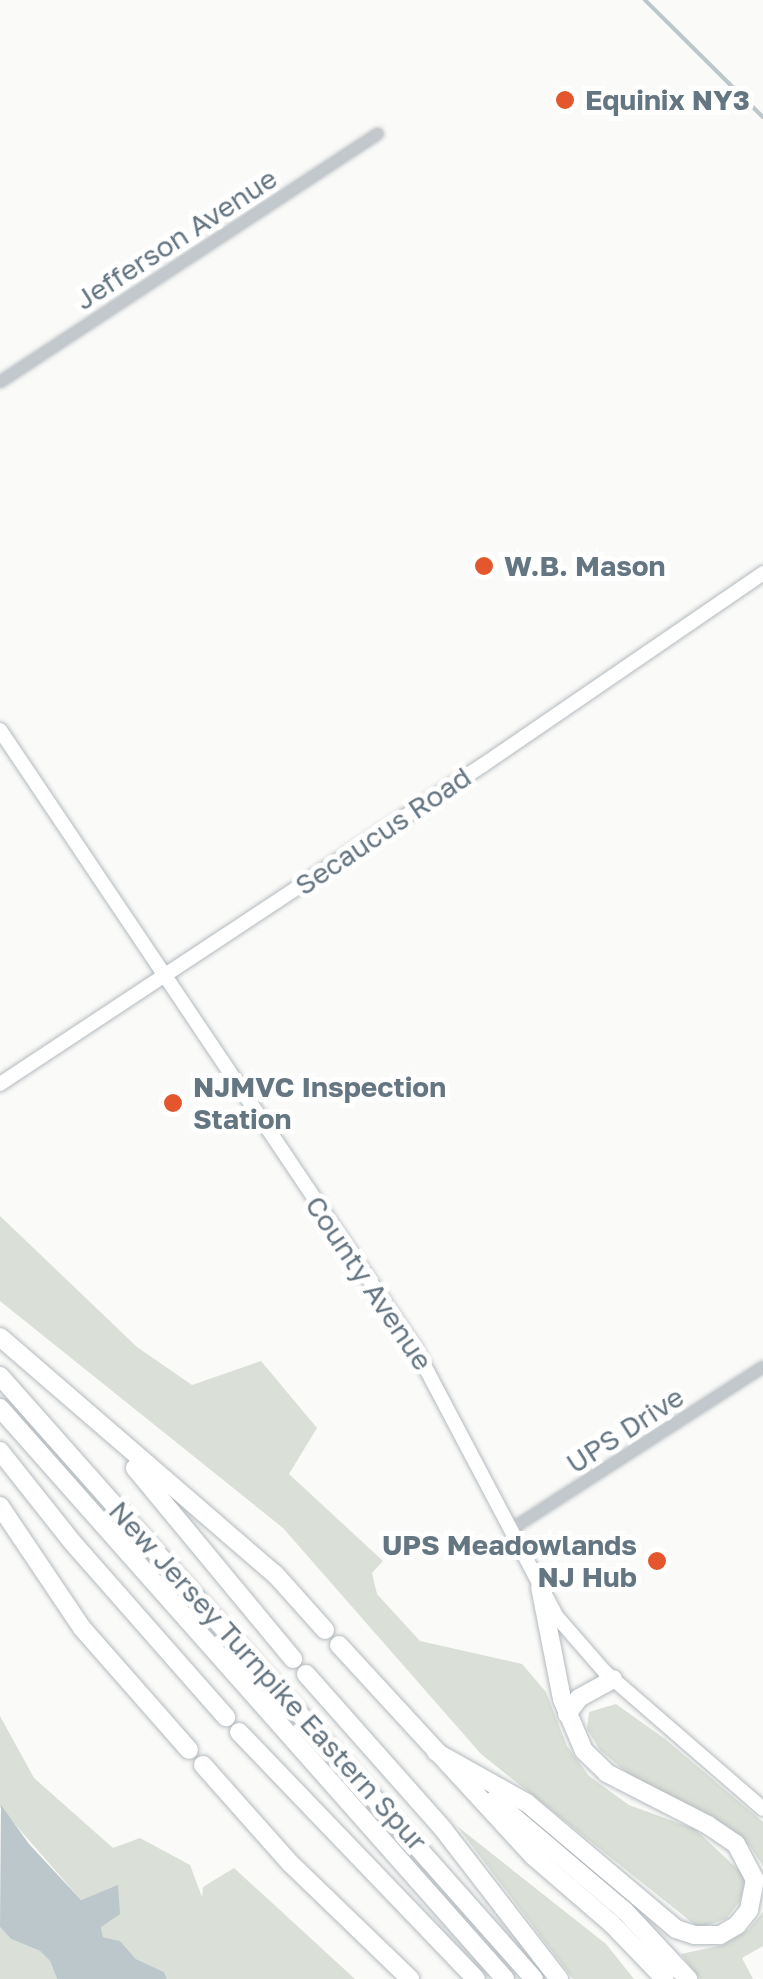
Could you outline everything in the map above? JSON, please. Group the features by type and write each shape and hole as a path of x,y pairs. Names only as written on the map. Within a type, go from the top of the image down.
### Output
{"highway":[{"path":"0,1337 110,1436 276,1574 325,1630"},
{"name":"New Jersey Turnpike Eastern Spur","path":"0,1376 534,1979"},
{"name":"New Jersey Turnpike Eastern Spur","path":"0,1408 506,1979"},
{"path":"110,1436 292,1659"},
{"path":"0,1451 73,1543 226,1717"},
{"path":"0,1506 82,1628 189,1750"},
{"path":"436,1752 527,1803 676,1929 711,1936 737,1925 755,1890 753,1870 743,1852 708,1825 598,1766 577,1739 567,1714 540,1587"},
{"path":"339,1645 534,1856 612,1924 665,1979"},
{"path":"306,1674 432,1817 559,1979"},
{"path":"567,1714 578,1698 612,1679"},
{"path":"240,1732 474,1979"},
{"path":"436,1752 612,1900 688,1979"},
{"path":"202,1765 290,1862 410,1979"}],"main road":[{"name":"Secaucus Road","path":"0,1084 763,573"},
{"name":"County Avenue","path":"0,730 414,1346 567,1631 612,1679 763,1809"}],"street":[{"name":"Jefferson Avenue","path":"0,382 378,134"},
{"name":"UPS Drive","path":"510,1530 763,1367"}],"shaded area":[{"path":"0,1216 137,1347 192,1385 261,1361 317,1428 289,1474 383,1561 372,1573 377,1594 420,1641 522,1664 546,1692 567,1746 589,1776 629,1805 695,1829 746,1877 740,1901 726,1919 699,1928 481,1754 283,1528 0,1301"},
{"path":"616,1704 665,1739 763,1822 763,1866 750,1846 712,1816 632,1777 600,1750 587,1729 589,1712"},
{"path":"0,1716 34,1778 113,1848 140,1838 190,1865 202,1897 203,1887 234,1868 355,1979 167,1979 164,1972 136,1959 120,1941 103,1937 101,1927 118,1886 81,1900 0,1807"},
{"path":"1,1805 29,1844 81,1900 118,1885 120,1914 101,1927 103,1937 120,1941 136,1959 164,1972 167,1979 57,1979 50,1961 40,1951 11,1939 0,1927"},
{"path":"457,1826 606,1944 634,1979 573,1979"},
{"path":"763,1912 763,1946 742,1958 753,1979 700,1979 681,1954 723,1945 748,1930"},
{"path":"0,1927 11,1939 40,1951 50,1961 57,1979 0,1979"}],"waterway":[{"path":"645,0 763,117"}],"place":[{"name":"Equinix NY3","path":"565,100"},
{"name":"W.B. Mason","path":"484,566"},
{"name":"NJMVC Inspection Station","path":"173,1103"},
{"name":"UPS Meadowlands NJ Hub","path":"657,1561"}]}
